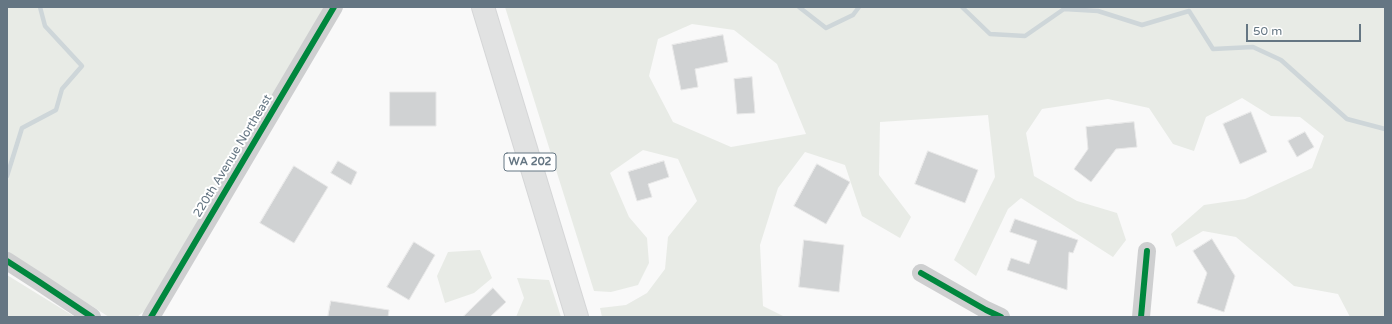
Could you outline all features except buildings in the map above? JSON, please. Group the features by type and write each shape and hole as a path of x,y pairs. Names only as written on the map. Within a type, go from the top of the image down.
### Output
{"main road":[{"name":"WA 202","path":"483,7 577,317"}],"street":[{"name":"220th Avenue Northeast","path":"151,317 334,7"},
{"path":"1141,317 1147,251"},
{"path":"7,262 92,317"},
{"path":"921,274 1001,317"}],"shaded area":[{"path":"7,7 325,7 148,308 137,317 109,317 7,254"},
{"path":"505,7 1385,7 1385,317 1350,317 1338,294 1294,286 1236,237 1203,231 1176,247 1171,234 1204,205 1245,199 1312,168 1324,136 1300,117 1271,116 1242,98 1206,117 1194,151 1173,144 1149,108 1108,99 1042,109 1026,133 1034,176 1077,201 1117,213 1126,240 1113,257 1021,198 1008,209 976,276 954,260 995,177 988,115 880,122 879,175 911,217 900,238 862,216 845,165 805,152 778,188 760,245 763,306 785,317 602,317 600,308 626,305 647,293 665,269 668,237 697,201 678,159 643,150 610,173 629,217 647,238 649,263 638,285 611,292 594,291","holes":["692,24 734,30 777,64 806,134 731,147 673,122 649,76 658,39"]},
{"path":"480,250 492,278 474,293 445,303 437,276 448,252"},
{"path":"7,275 75,317 7,317"},
{"path":"517,278 549,280 561,317 516,317 524,298"}],"waterway":[{"path":"7,176 22,128 56,110 62,89 82,66 45,26 40,7"},
{"path":"799,7 826,28 853,15 859,7"},
{"path":"962,7 990,34 1025,36 1064,9 1098,11 1142,25 1189,11 1213,49 1253,47 1281,60 1347,119 1385,129"}],"cycle path":[{"path":"151,317 334,7"},
{"path":"1141,317 1147,251"},
{"path":"7,261 92,317"},
{"path":"921,273 1001,317"}]}
